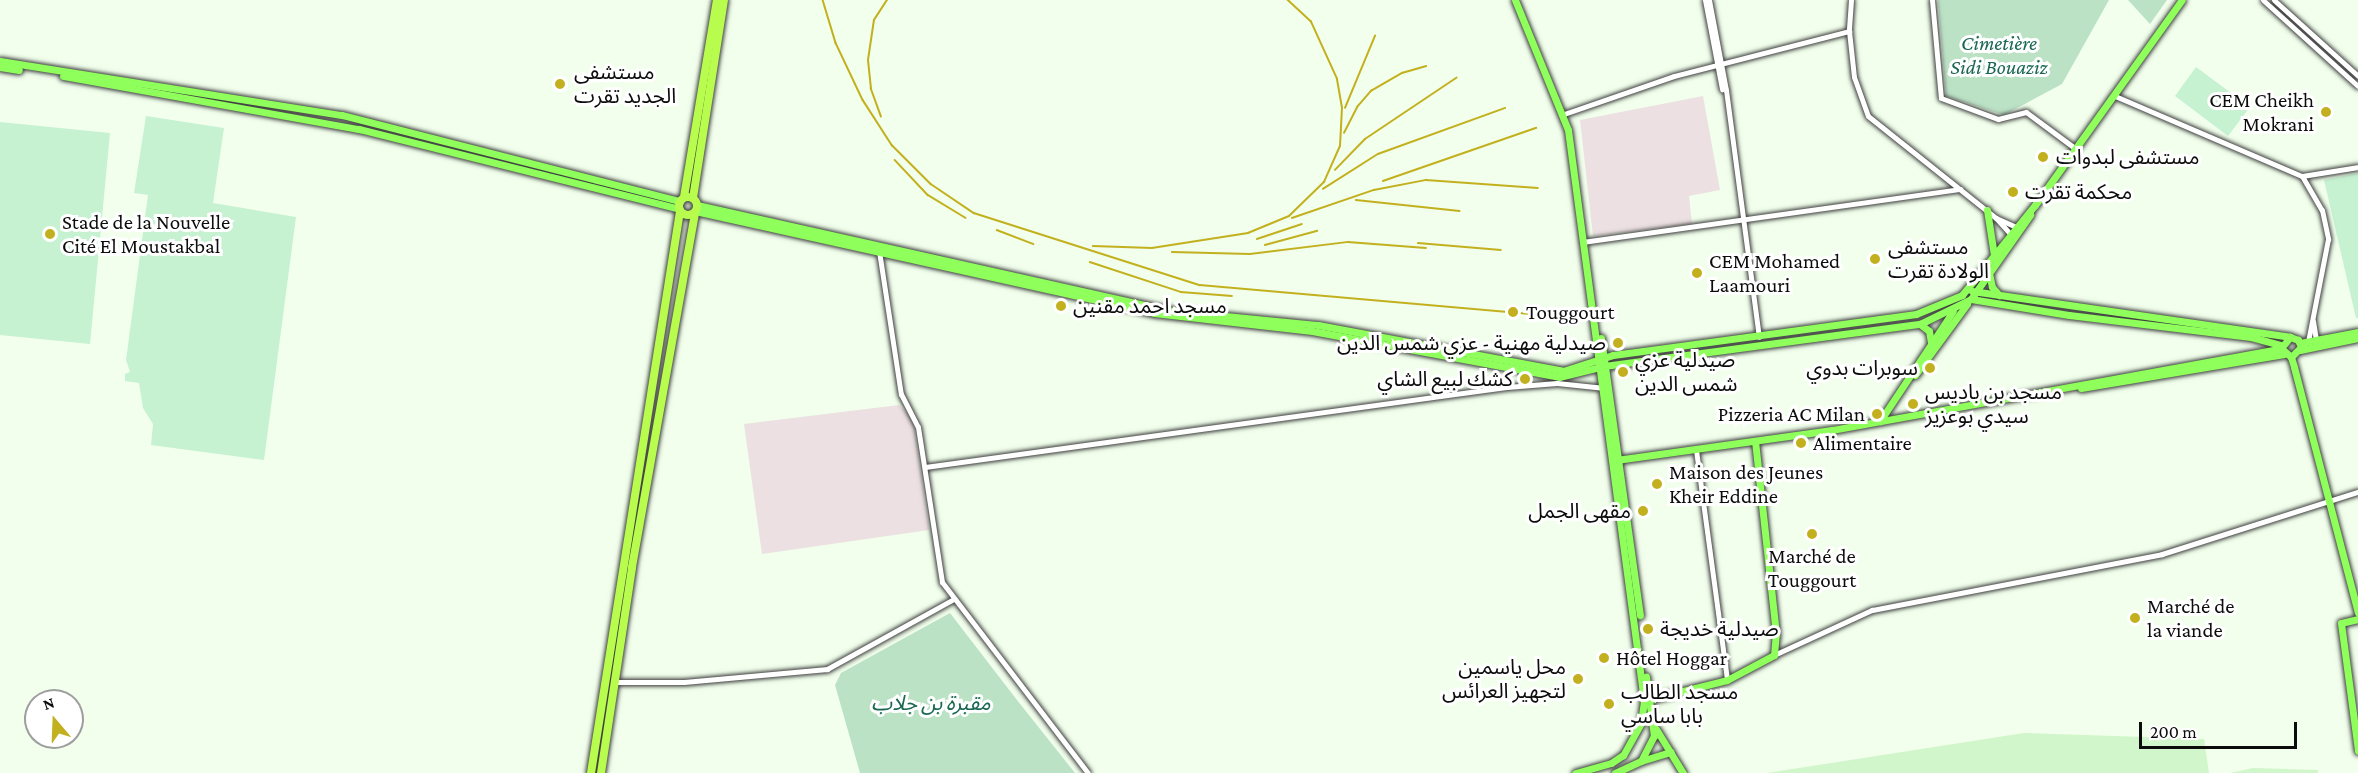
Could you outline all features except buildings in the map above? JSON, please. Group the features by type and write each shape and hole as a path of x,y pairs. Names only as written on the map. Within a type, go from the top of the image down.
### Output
{"highway":[{"path":"600,773 673,319 717,0"},
{"path":"591,773 724,0"}],"main road":[{"path":"1517,0 1565,114 1606,388 1647,700 1656,729 1683,773"},
{"path":"1904,387 1953,310 1989,272 2012,236 2182,0"},
{"path":"0,62 342,115 432,135 688,206"},
{"path":"0,67 101,79"},
{"path":"149,86 359,129 879,250 1165,310 1318,325 1553,371 1916,314 1969,295 2001,296 2290,337 2302,345 2358,338"},
{"path":"1987,210 1994,237 1994,256"},
{"path":"1880,421 1994,256 2012,236"},
{"path":"1989,272 1992,287 2001,296"},
{"path":"1969,295 2262,339 2284,351"},
{"path":"1602,362 1920,324 1953,310"},
{"path":"1920,324 1929,331 1931,342"},
{"path":"1981,402 2284,351 2316,340 2358,332"},
{"path":"2290,337 2284,351 2358,613"},
{"path":"2262,339 2264,350"},
{"path":"1616,460 1880,421 2264,350 2284,351"},
{"path":"1647,700 1727,680 1774,655 1776,634 1755,441"},
{"path":"2358,619 2341,623 2358,751"},
{"path":"1575,773 1611,763 1623,754 1641,723 1647,700"},
{"path":"1641,761 1656,729"},
{"path":"1617,773 1641,761 1671,752"}],"street":[{"path":"1707,0 1720,64 1759,337"},
{"path":"1851,0 1849,31 1857,92 1868,116 1987,210 2012,236"},
{"path":"1932,0 1941,98 1998,119 2026,112 2076,149"},
{"path":"2263,0 2358,86"},
{"path":"2274,0 2358,76"},
{"path":"1565,114 1720,64 1849,31"},
{"path":"2115,96 2302,176 2358,167"},
{"path":"2302,176 2322,210 2328,239 2313,321 2302,345"},
{"path":"1585,241 1743,221 1960,189"},
{"path":"1996,218 2018,228"},
{"path":"879,250 902,394 918,427 936,560 952,600 1088,773"},
{"path":"2313,321 2316,340"},
{"path":"925,467 1499,388 1557,383 1606,388"},
{"path":"1696,450 1727,680"},
{"path":"1774,655 1872,610 2162,554 2358,492"},
{"path":"615,682 684,682 827,669 952,600"}],"shaded area":[{"path":"1703,96 1720,190 1689,196 1692,224 1593,236 1580,120"},
{"path":"899,405 913,420 929,530 762,554 744,424"}],"green space":[{"name":"Cimetière Sidi Bouaziz","path":"1938,0 2109,0 2062,84 2004,115 1946,96"},
{"path":"2128,0 2167,0 2150,24"},
{"path":"2196,67 2250,107 2228,136 2175,96"},
{"path":"146,116 224,128 213,203 296,217 264,460 151,445 153,424 143,408 139,383 125,381 125,374 130,372 126,360 148,195 134,193"},
{"name":"Stade de la Nouvelle Cité El Moustakbal","path":"0,122 110,133 90,344 0,335"},
{"path":"2358,173 2358,318 2356,318 2324,180"},
{"name":"مقبرة بن جلاب","path":"950,613 1075,773 860,773 835,685 841,673"},
{"path":"2024,733 2204,739 2209,773 1767,773"},
{"path":"2253,768 2318,770 2318,773 2230,773"}],"railway":[{"path":"823,0 836,43 863,100 892,145 931,184 974,213 1200,285 1580,318"},
{"path":"881,117 871,89 868,60 874,20 887,0"},
{"path":"1093,246 1152,248 1248,233 1289,216 1324,182 1340,146 1342,108 1337,79 1311,22 1287,0"},
{"path":"1345,108 1375,36"},
{"path":"1344,133 1358,106 1371,91 1402,73 1426,66"},
{"path":"1335,170 1365,139 1456,78"},
{"path":"1323,189 1378,154 1505,108"},
{"path":"1383,181 1536,128"},
{"path":"895,160 928,195 966,218"},
{"path":"1292,218 1374,190 1426,180 1538,188"},
{"path":"1356,200 1459,211"},
{"path":"1257,239 1302,224"},
{"path":"997,230 1033,244"},
{"path":"1265,245 1317,231"},
{"path":"1172,252 1250,254 1348,242 1426,248"},
{"path":"1418,243 1501,250"},
{"path":"1090,262 1181,292 1232,296"}],"place":[{"name":"مستشفى الجديد تقرت","path":"560,84"},
{"name":"CEM Cheikh Mokrani","path":"2326,112"},
{"name":"مستشفى لبدوات","path":"2043,157"},
{"name":"محكمة تقرت","path":"2013,192"},
{"name":"Stade de la Nouvelle Cité El Moustakbal","path":"50,234"},
{"name":"مستشفى الولادة تقرت","path":"1875,259"},
{"name":"CEM Mohamed Laamouri","path":"1697,273"},
{"name":"مسجد احمد مقنين","path":"1061,306"},
{"name":"Touggourt","path":"1513,312"},
{"name":"صيدلية مهنية - عزي شمس الدين","path":"1618,343"},
{"name":"سوبرات بدوي","path":"1930,368"},
{"name":"صيدلية عزي شمس الدين","path":"1623,372"},
{"name":"كشك لبيع الشاي","path":"1525,379"},
{"name":"مسجد بن باديس سيدي بوعزيز","path":"1913,404"},
{"name":"Pizzeria AC Milan","path":"1877,414"},
{"name":"Alimentaire","path":"1801,443"},
{"name":"Maison des Jeunes Kheir Eddine","path":"1657,484"},
{"name":"مقهى الجمل","path":"1643,511"},
{"name":"Marché de Touggourt","path":"1812,534"},
{"name":"Marché de la viande","path":"2135,618"},
{"name":"صيدلية خديجة","path":"1648,629"},
{"name":"Hôtel Hoggar","path":"1604,658"},
{"name":"محل ياسمين لتجهيز العرائس","path":"1578,679"},
{"name":"مسجد الطالب بابا ساسي","path":"1609,704"}]}
